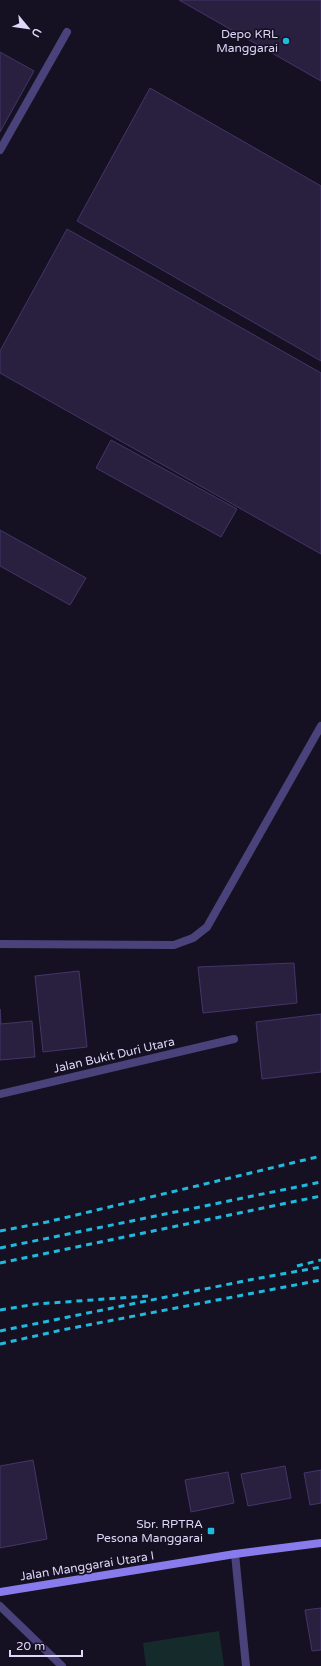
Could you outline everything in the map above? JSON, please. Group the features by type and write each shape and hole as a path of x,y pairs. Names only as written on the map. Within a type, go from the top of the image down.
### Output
{"street":[{"path":"0,150 67,32"},
{"path":"0,944 174,945 193,938 207,927 321,726"},
{"name":"Jalan Bukit Duri Utara","path":"0,1094 234,1039"},
{"name":"Jalan Manggarai Utara I","path":"0,1592 235,1554 321,1543"},
{"path":"235,1554 246,1666"},
{"path":"0,1606 62,1666"}],"green space":[{"path":"219,1631 224,1666 146,1666 143,1643"}],"building":[{"name":"Depo KRL Manggarai","path":"179,0 321,0 321,81"},
{"path":"0,52 34,71 0,132"},
{"path":"150,88 321,186 321,361 77,221"},
{"path":"67,229 321,373 321,554 0,373 0,351"},
{"path":"111,440 237,509 221,537 96,468"},
{"path":"0,530 86,578 70,605 0,566"},
{"path":"294,963 297,1003 203,1013 198,967"},
{"path":"79,971 87,1047 43,1052 35,976"},
{"path":"0,1009 1,1024 32,1021 35,1057 0,1060"},
{"path":"321,1014 321,1072 262,1079 256,1022"},
{"path":"33,1460 47,1539 0,1548 0,1466"},
{"path":"285,1466 291,1498 248,1506 241,1474"},
{"path":"321,1470 321,1503 310,1505 304,1473"},
{"path":"228,1472 234,1503 191,1512 185,1480"},
{"path":"321,1608 321,1650 312,1651 305,1610"}],"railway":[{"path":"0,1231 47,1222 321,1156"},
{"path":"0,1248 321,1182"},
{"path":"0,1263 321,1196"},
{"path":"297,1266 321,1260"},
{"path":"0,1331 249,1280 321,1267"},
{"path":"0,1344 62,1330 321,1280"},
{"path":"0,1310 36,1304 148,1296"}],"place":[{"name":"Depo KRL Manggarai","path":"286,41"},
{"name":"Sbr. RPTRA Pesona Manggarai","path":"211,1531"}]}
